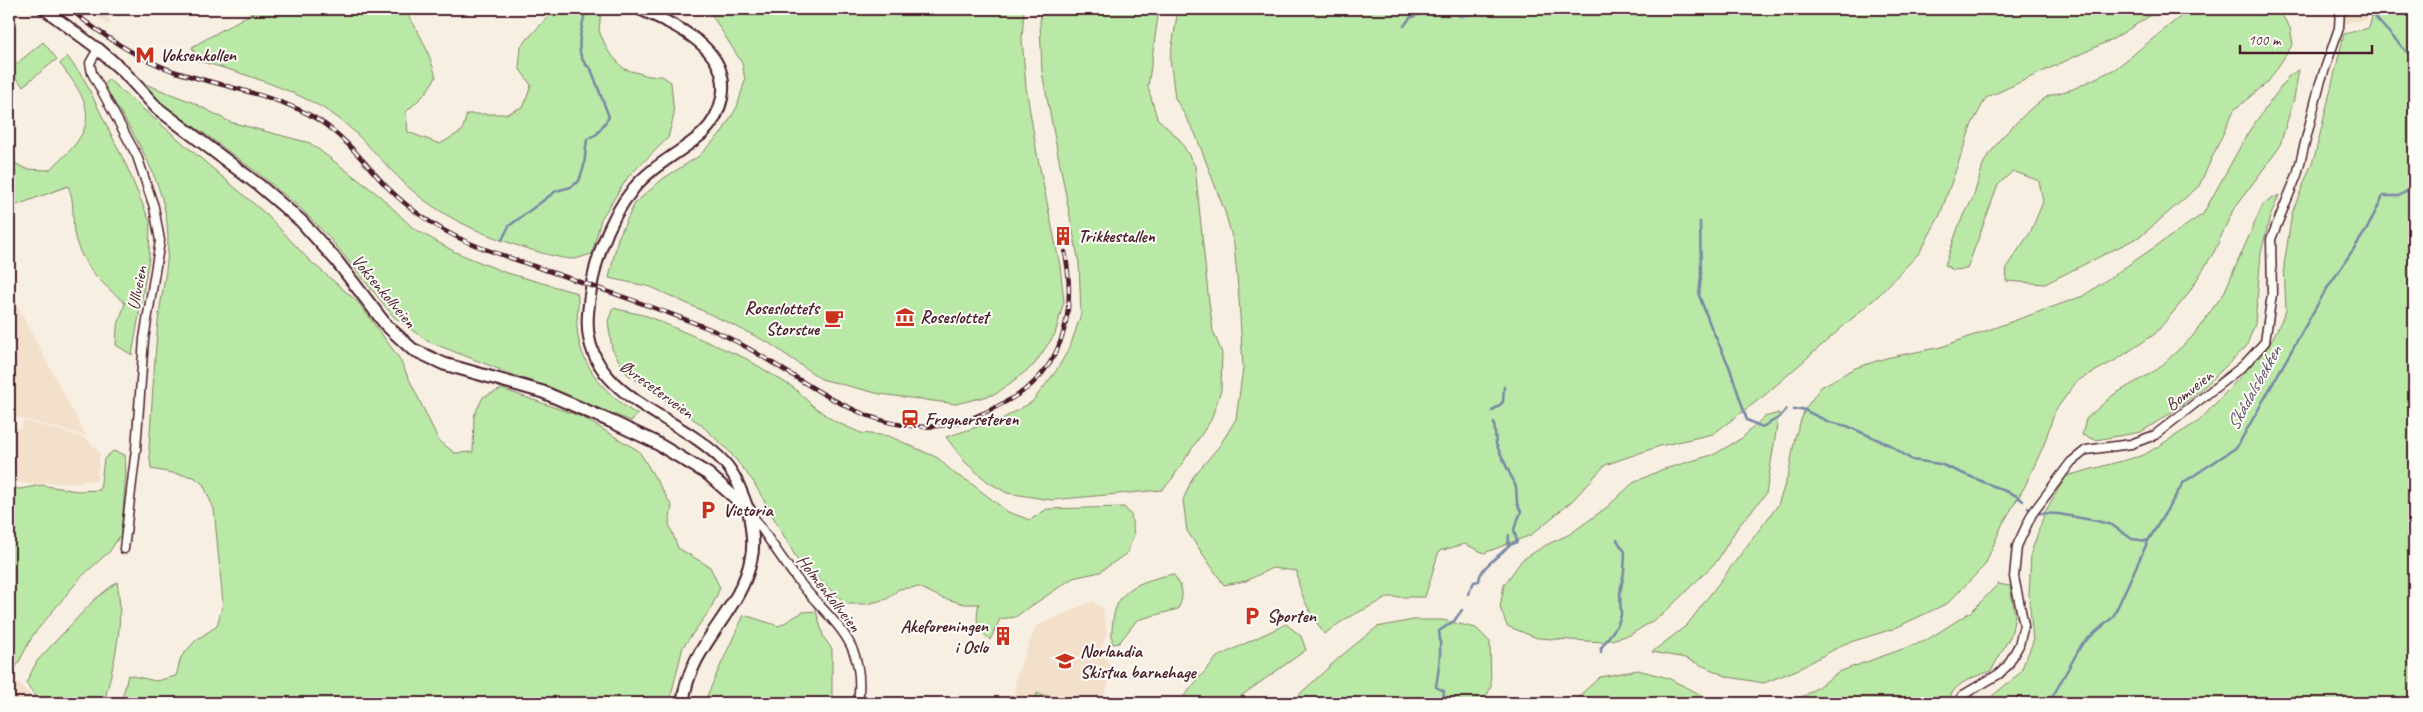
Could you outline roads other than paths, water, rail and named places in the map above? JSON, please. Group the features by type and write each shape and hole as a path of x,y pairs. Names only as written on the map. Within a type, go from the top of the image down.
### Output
{"main road":[{"name":"Voksenkollveien","path":"98,50 123,71 157,108 279,201 301,221 330,253 386,325 412,349 444,364 536,389 653,441 708,474 748,510"},
{"name":"Øvreseterveien","path":"683,703 688,679 694,663 747,576 753,547 748,510"}],"street":[{"name":"Voksenkollveien","path":"44,9 98,50"},
{"name":"Øvreseterveien","path":"639,9 668,21 698,41 717,66 722,81 723,95 718,114 709,127 647,174 616,213 603,244 591,292 588,316 589,338 600,367 614,383 647,408 700,441 725,463 738,483 748,510"},
{"name":"Bomveien","path":"1957,703 1962,695 1999,674 2016,651 2024,625 2014,577 2017,546 2032,514 2074,458 2090,449 2131,444 2155,435 2244,365 2264,342 2272,294 2271,239 2297,176 2318,90 2339,28 2340,9"},
{"name":"Ullveien","path":"98,50 90,63 92,73 137,156 154,207 160,241 144,339 136,449 124,549"},
{"name":"Holmenkollveien","path":"748,510 798,580 847,637 857,666 859,684 858,703"}],"water":[{"path":"1448,9 1481,9 1477,13 1460,17"}],"waterway":[{"path":"502,240 509,226 556,191 571,187 579,181 584,166 587,139 597,134 609,117 591,69 581,57 580,41 586,9"},
{"path":"1175,12 1181,9"},
{"path":"1404,26 1410,18 1432,9"},
{"name":"Skådalsbekken","path":"2370,9 2372,14 2414,60"},
{"name":"Skådalsbekken","path":"2049,703 2082,644 2113,617 2148,541 2184,482 2237,447 2324,293 2367,229 2383,196 2398,196 2414,187"},
{"path":"1700,222 1701,276 1699,295 1729,366 1747,420 1762,427 1780,417 1786,409"},
{"path":"1492,411 1503,402 1504,387"},
{"path":"1794,410 1802,409 1829,422 1847,426 1890,445 1912,460 1940,464 2015,495 2023,501"},
{"path":"1494,422 1496,444 1516,487 1517,503 1521,512 1514,529 1517,542 1508,546"},
{"path":"2036,513 2059,514 2097,521 2112,525 2132,539 2148,541"},
{"path":"1468,594 1474,582 1479,581 1486,566 1508,546 1509,535"},
{"path":"1601,653 1601,648 1618,624 1621,615 1620,593 1625,552 1617,540"},
{"path":"1443,703 1444,691 1436,687 1440,652 1439,631 1454,621 1462,610"}],"railway":[{"path":"70,9 94,28 145,59 173,71 287,104 320,121 347,144 387,187 408,206 443,230 482,248 625,297 710,329 743,345 842,404 876,418 911,426 947,425 986,412 1015,397 1031,385 1054,356 1066,323 1069,288 1065,252"}],"place":[{"name":"Voksenkollen","path":"145,55"},
{"name":"Trikkestallen","path":"1063,236"},
{"name":"Roseslottet","path":"905,317"},
{"name":"Roseslottets Storstue","path":"834,318"},
{"name":"Frognerseteren","path":"910,419"},
{"name":"Victoria","path":"708,510"},
{"name":"Sporten","path":"1252,616"},
{"name":"Akeforeningen i Oslo","path":"1003,636"},
{"name":"Norlandia Skistua barnehage","path":"1065,661"}]}
